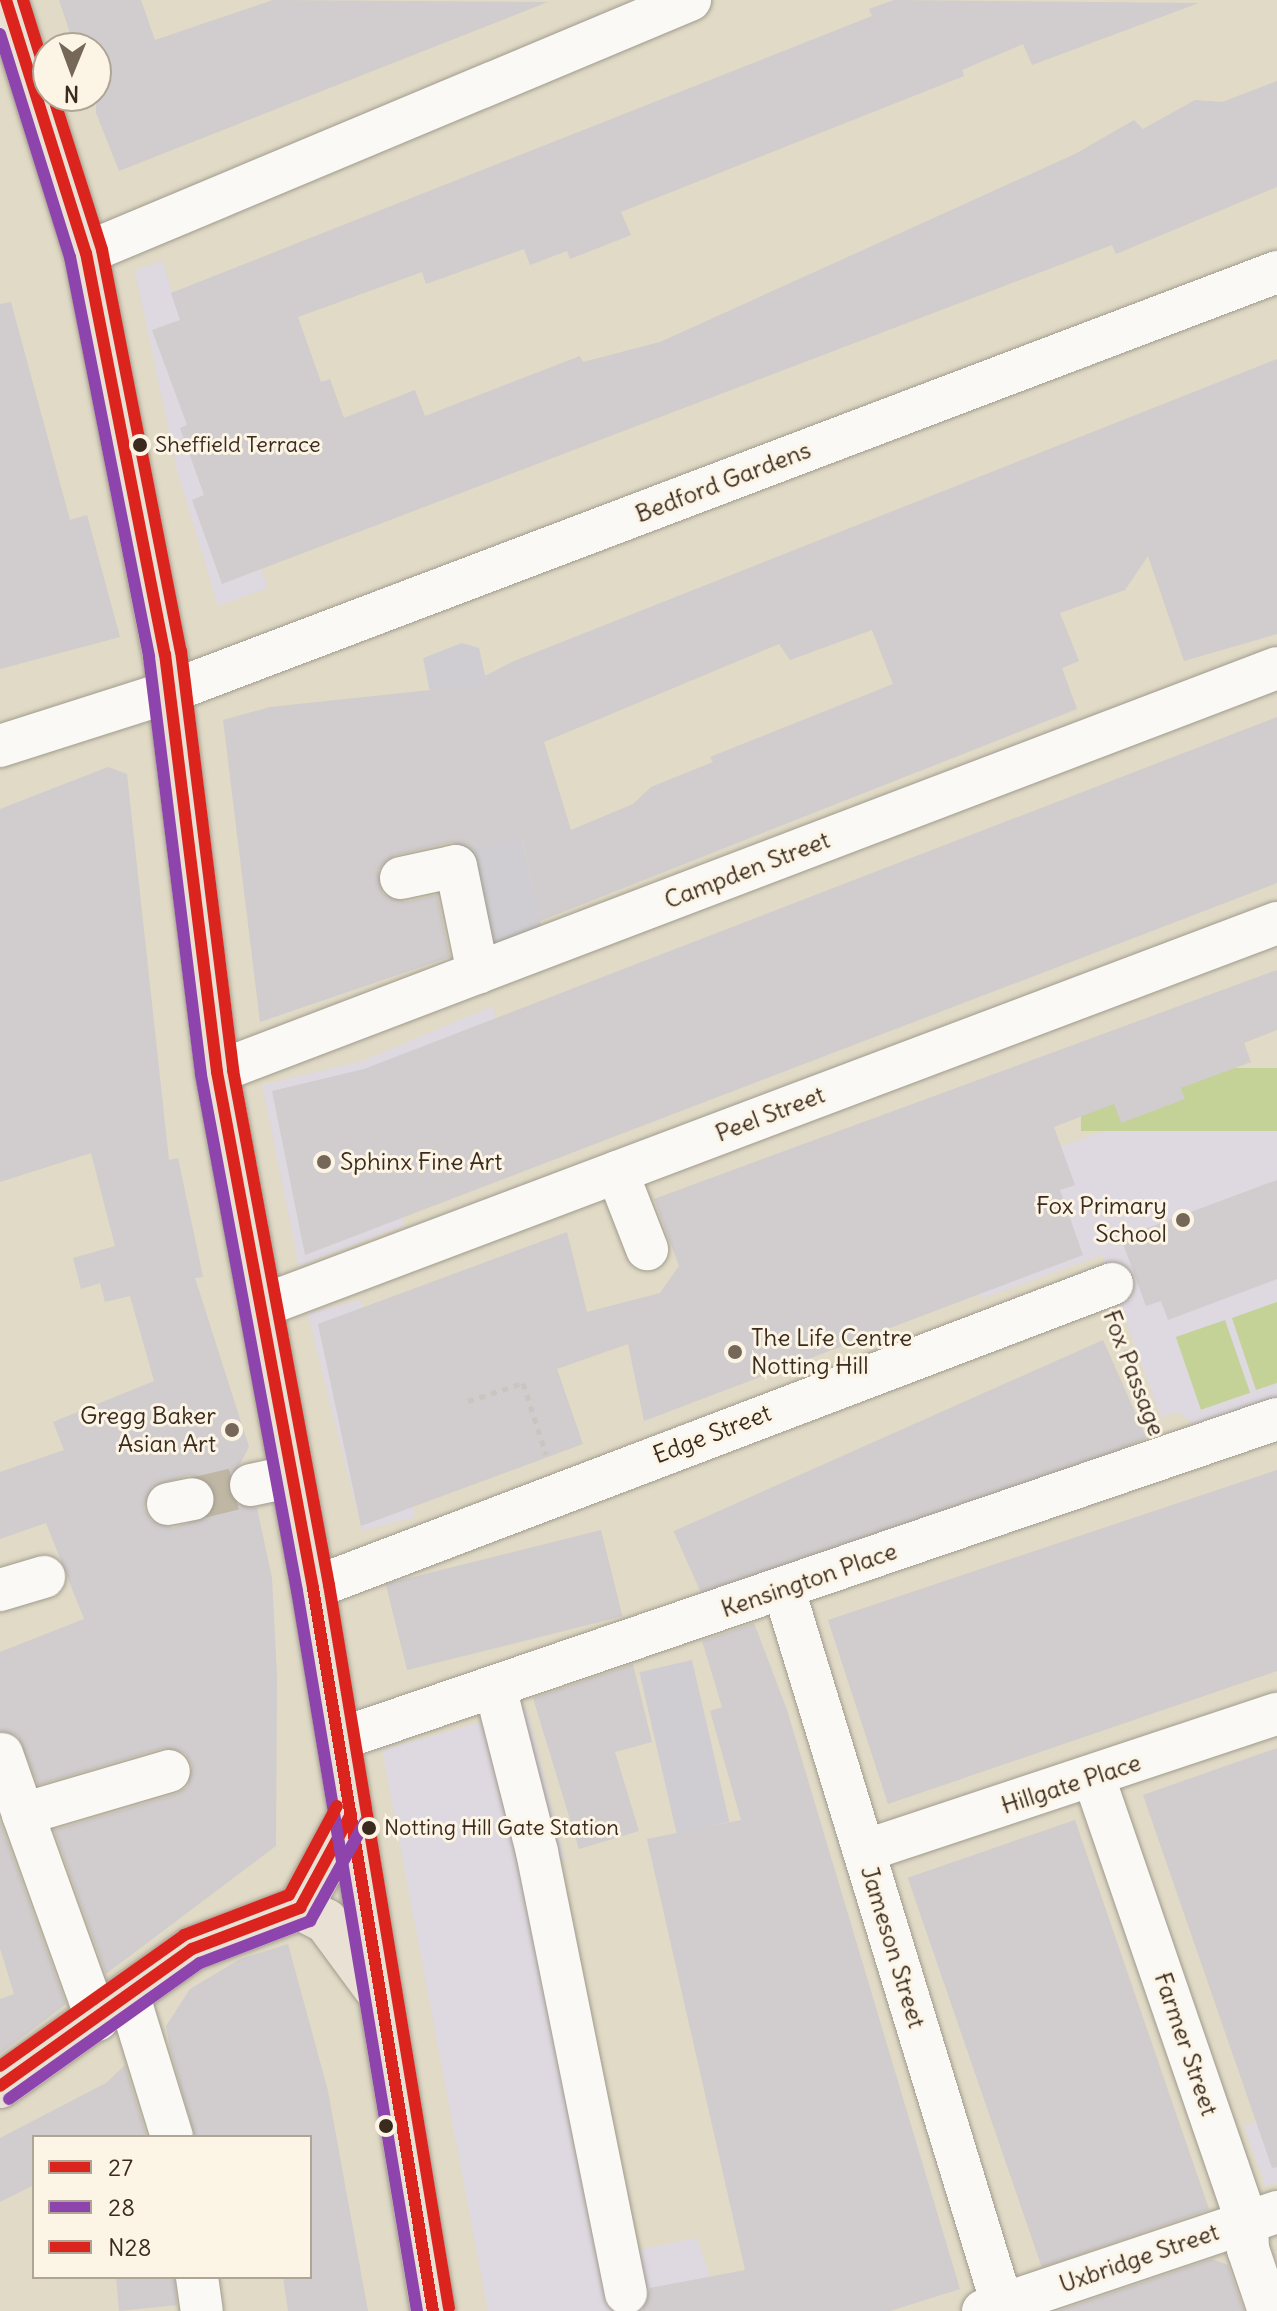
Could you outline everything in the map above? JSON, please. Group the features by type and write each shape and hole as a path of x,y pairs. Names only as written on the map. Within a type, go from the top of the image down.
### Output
{"main road":[{"path":"6,0 86,253 169,692 217,1072 340,1739 378,1992 433,2311"},
{"path":"0,2086 192,1949 300,1908 351,1814"},
{"path":"300,1908 326,1921 378,1992"}],"street":[{"path":"86,253 690,0"},
{"name":"Bedford Gardens","path":"0,746 169,692 1277,272"},
{"name":"Campden Street","path":"217,1072 1275,675"},
{"path":"401,878 456,866 478,973"},
{"name":"Peel Street","path":"262,1306 1277,923"},
{"path":"617,1172 647,1249"},
{"name":"Edge Street","path":"313,1588 1108,1286"},
{"name":"Kensington Place","path":"340,1739 784,1590 1277,1419"},
{"path":"251,1485 293,1476"},
{"path":"0,1590 44,1577"},
{"name":"Jameson Street","path":"784,1590 864,1851 992,2308"},
{"path":"495,1687 537,1852 626,2293"},
{"name":"Hillgate Place","path":"864,1851 1094,1778 1277,1714"},
{"path":"2,1754 23,1814 171,2135"},
{"path":"23,1814 169,1771"},
{"name":"Farmer Street","path":"1094,1778 1262,2217 1248,2249 1269,2311"},
{"name":"Uxbridge Street","path":"992,2308 1262,2217"},
{"path":"197,2279 202,2311"}],"path":[{"name":"Fox Passage","path":"1108,1286 1166,1457"},
{"path":"468,1401 523,1383 558,1493"}],"shaded area":[{"path":"162,260 268,588 218,606 178,474 135,271"},
{"path":"462,643 479,648 542,929 483,951 423,658"},
{"path":"493,1006 510,1081 389,1185 405,1225 299,1266 262,1085 362,1061"},
{"name":"Fox Primary School","path":"1277,1068 1277,1401 1199,1427 1178,1412 1161,1417 1102,1255 981,1299 939,1191"},
{"path":"361,1300 415,1517 362,1531 308,1313"},
{"path":"692,1660 729,1822 677,1834 639,1672"},
{"path":"527,1709 565,1859 525,1867 603,2257 697,2238 722,2311 488,2311 382,1750"},
{"path":"1277,2115 1277,2183 1266,2187 1244,2126"}],"green space":[{"path":"1081,1068 1277,1068 1277,1131 1081,1131"},
{"path":"1277,1302 1277,1383 1256,1390 1232,1318"},
{"path":"1225,1320 1250,1393 1201,1410 1176,1337"}],"building":[{"path":"59,0 141,0 155,40 273,0 548,2 119,171 96,113 112,112 112,32 70,32"},
{"path":"894,0 1199,3 1032,65 1023,44 962,70 964,76 621,212 631,235 570,259 567,251 530,265 524,249 426,284 422,272 298,317 321,382 330,379 344,418 415,390 425,416 580,356 583,362 660,342 1075,154 1134,120 1143,129 1195,100 1222,102 1277,81 1277,187 1116,254 1112,245 222,584 192,500 204,495 180,428 187,425 152,330 180,320 171,293 872,16 869,9"},
{"path":"11,302 70,520 87,515 120,637 0,669 0,304"},
{"path":"1277,359 1277,634 1184,661 1148,556 1125,590 1060,613 1079,661 1062,668 1077,709 540,921 522,838 475,852 452,842 395,855 378,870 383,894 405,902 437,895 450,957 260,1022 223,720 270,707 487,684 485,676 514,661","holes":["872,630 893,684 710,757 713,762 651,787 633,804 571,830 544,742 779,644 790,660"]},
{"path":"1277,717 1277,883 305,1255 272,1091 364,1069"},
{"path":"108,767 127,774 169,1160 178,1158 203,1277 195,1278 249,1447 227,1489 234,1502 257,1508 272,1578 277,1677 276,1846 106,1974 54,1830 176,1794 187,1787 192,1765 185,1753 163,1748 38,1785 18,1736 0,1731 0,1652 84,1619 46,1523 0,1539 0,1472 64,1450 53,1422 154,1381 130,1296 105,1302 100,1283 81,1289 73,1258 115,1246 91,1153 0,1182 0,809","holes":["189,1475 211,1484 217,1495 209,1516 173,1528 151,1520 144,1508 152,1487"]},
{"path":"1277,970 1277,1030 1244,1043 1251,1062 1181,1088 1185,1099 1121,1123 1114,1104 1054,1127 1075,1185 1060,1190 1083,1255 644,1421 628,1344 557,1369 583,1444 361,1526 318,1324 567,1232 587,1312 660,1293 679,1266 654,1199"},
{"path":"1277,1180 1277,1279 1168,1320 1161,1301 1146,1306 1121,1238"},
{"path":"1103,1340 1147,1438 717,1629 674,1531"},
{"path":"1277,1470 1277,1671 888,1804 828,1620"},
{"path":"601,1530 623,1616 407,1670 386,1584"},
{"path":"754,1623 787,1710 960,2289 890,2311 642,2311 650,2288 745,2270 647,1839 741,1820 710,1711 722,1707 702,1641"},
{"path":"633,1664 652,1742 615,1752 639,1831 579,1849 533,1698"},
{"path":"1277,1748 1277,2167 1272,2168 1143,1795"},
{"path":"1075,1820 1209,2210 1042,2267 908,1878"},
{"path":"0,1821 66,2004 0,2054 0,1999 14,1994 0,1948"},
{"path":"288,1944 328,2091 368,2311 288,2311 283,2279 312,2279 312,2135 194,2135 166,2026 190,1989 240,1959"},
{"path":"125,2065 146,2135 32,2135 32,2186 0,2202 0,2138 106,2083"},
{"path":"1212,2259 1228,2265 1244,2311 1058,2311"},
{"path":"116,2279 174,2279 177,2305 119,2311"}],"tunnel":[{"path":"193,1499 251,1485"}],"transit line":[{"name":"27","path":"6,0 86,253 165,654 217,1072 313,1588 433,2311"},
{"name":"N28","path":"23,0 33,32"},
{"name":"28","path":"0,34 70,257 149,657 201,1075 297,1591 417,2311"},
{"name":"N28","path":"58,112 102,250 181,651 233,1070 329,1585 449,2308"},
{"name":"N28","path":"0,2066 184,1935 289,1895 337,1806"},
{"name":"27","path":"0,2086 192,1949 300,1908 351,1814"},
{"name":"28","path":"9,2099 200,1963 310,1921 365,1822"}],"place":[{"name":"Sheffield Terrace","path":"140,445"},
{"name":"Sphinx Fine Art","path":"324,1162"},
{"name":"Fox Primary School","path":"1183,1220"},
{"name":"The Life Centre Notting Hill","path":"735,1352"},
{"name":"Gregg Baker Asian Art","path":"232,1430"},
{"name":"Notting Hill Gate Station","path":"369,1828"}]}
